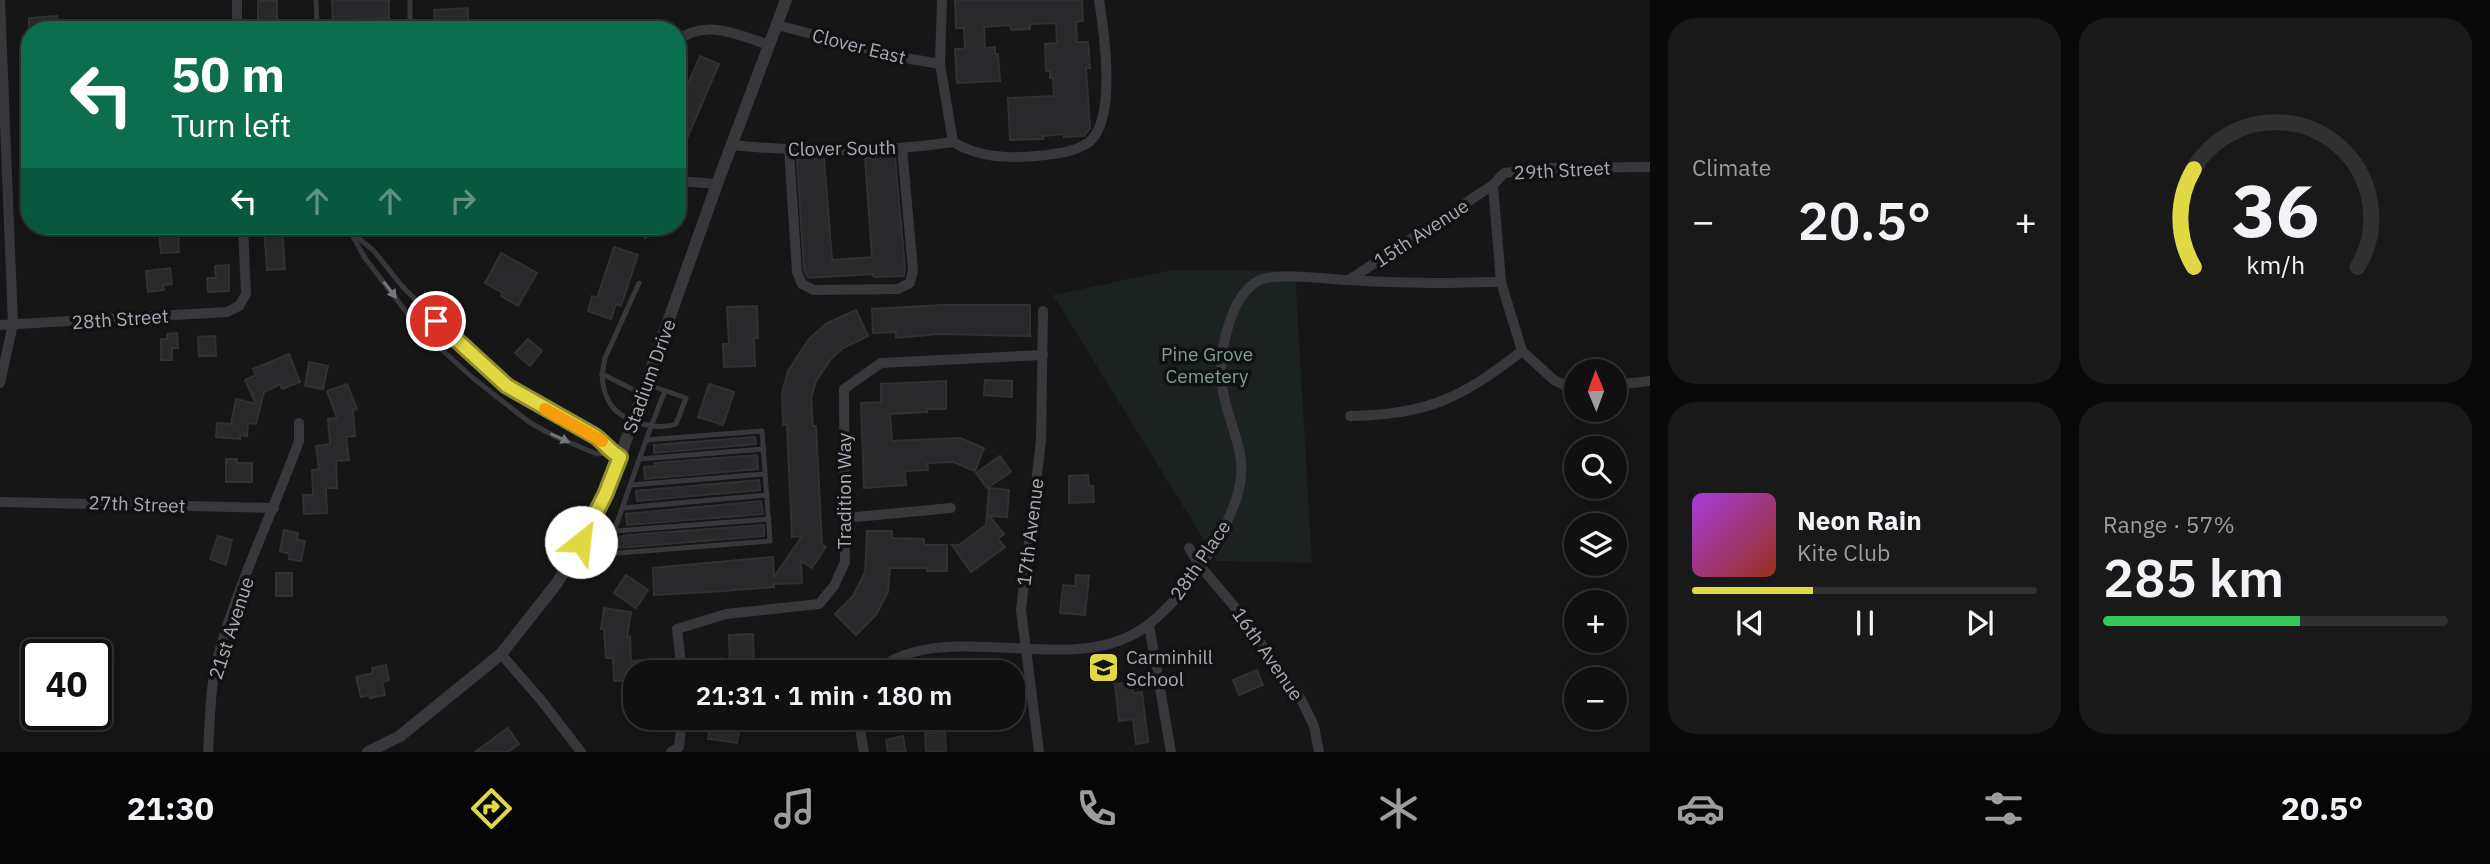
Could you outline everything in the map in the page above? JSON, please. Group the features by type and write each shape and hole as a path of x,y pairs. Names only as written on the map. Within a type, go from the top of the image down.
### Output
{"street":[{"path":"0,0 13,324 0,383"},
{"path":"237,0 237,21"},
{"name":"Stadium Drive","path":"368,752 400,736 501,654 557,583 593,522 615,455 633,419 786,0"},
{"path":"942,0 940,64 953,142 980,154 1022,157 1065,153 1090,141 1102,117 1107,74 1099,0"},
{"name":"Clover East","path":"777,25 900,57 940,64"},
{"path":"686,35 706,29 721,30 769,45"},
{"name":"Clover South","path":"732,145 827,151 902,148 953,142"},
{"path":"789,150 797,272 802,284 814,290 898,289 911,283 913,270 902,148"},
{"name":"29th Street","path":"1502,282 1493,185 1504,173 1547,168 1650,167"},
{"path":"686,182 717,184"},
{"name":"15th Avenue","path":"1349,280 1493,185"},
{"name":"28th Street","path":"0,325 227,312 239,306 246,294 243,235"},
{"name":"28th Place","path":"895,660 927,649 1062,649 1105,646 1130,637 1149,625 1171,603 1200,566 1228,523 1241,483 1241,455 1222,386 1222,342 1237,301 1259,280 1303,276 1432,283 1502,282"},
{"path":"1502,282 1522,351 1554,380 1564,385"},
{"name":"17th Avenue","path":"1039,752 1021,610 1041,441 1043,311"},
{"path":"1350,416 1408,412 1450,399 1488,377 1522,351"},
{"name":"Tradition Way","path":"681,660 677,629 726,614 819,604 834,586 845,562 844,389 881,363 1043,355"},
{"path":"1628,384 1650,382"},
{"name":"21st Avenue","path":"208,752 212,684 218,656 299,441 299,423"},
{"name":"27th Street","path":"0,502 274,508"},
{"path":"845,518 951,508"},
{"name":"16th Avenue","path":"1189,548 1301,699 1314,726 1319,752"},
{"path":"1149,625 1171,752"},
{"path":"501,654 581,752"},
{"path":"670,752 679,747 681,730"},
{"path":"860,730 864,752"}],"lane":[{"path":"316,0 317,21"},
{"path":"410,0 410,21"},
{"path":"353,235 365,258 420,330 473,378 529,422 554,436 597,454 615,455"},
{"path":"354,235 374,251 402,286 452,338 507,386 603,441 615,455"},
{"path":"602,374 644,389 665,391 686,398 676,424 665,428 650,426 633,419 613,408 604,391 602,374 605,358 639,282"},
{"path":"646,440 762,431 770,541 606,554 650,426 665,391"},
{"path":"640,459 764,449"},
{"path":"631,485 765,474"},
{"path":"623,508 767,495"},
{"path":"615,531 769,519"}],"green space":[{"name":"Pine Grove Cemetery","path":"1172,270 1295,271 1312,563 1217,561 1053,295"}],"building":[{"path":"332,0 389,0 389,18 333,21"},
{"path":"955,0 1082,0 1083,21 1076,22 1077,42 1088,42 1090,68 1086,68 1090,128 1084,136 1064,137 1064,134 1043,136 1043,139 1010,140 1008,98 1054,96 1053,78 1050,78 1050,71 1046,71 1045,44 1057,43 1056,23 1030,24 1030,29 1011,30 1010,25 984,27 985,48 995,47 995,54 998,54 1000,81 957,83 955,49 965,49 964,28 956,28"},
{"path":"258,1 277,1 277,21 258,21"},
{"path":"468,8 468,21 435,21 434,10"},
{"path":"57,16 57,21 29,21 29,18"},
{"path":"700,56 719,64 686,141 686,88"},
{"path":"895,156 904,276 874,277 873,274 808,278 804,270 797,160 824,158 832,260 872,257 865,158"},
{"path":"159,235 178,235 179,252 161,253"},
{"path":"265,235 283,235 285,269 267,270"},
{"path":"614,247 638,255 621,306 616,304 611,319 588,311 592,296 597,298"},
{"path":"501,253 537,273 518,306 485,283"},
{"path":"229,265 229,291 208,292 207,278 216,278 215,266"},
{"path":"170,268 172,284 163,285 164,290 148,292 146,271"},
{"path":"943,305 1030,305 1030,336 939,334 896,338 896,332 873,333 872,309"},
{"path":"757,306 755,366 724,367 723,344 729,344 727,307"},
{"path":"856,310 868,336 843,348 831,359 816,381 811,398 813,426 816,426 822,545 826,547 812,568 801,561 802,583 654,595 653,568 773,557 774,577 802,536 792,537 787,424 783,425 782,393 788,371 809,339 827,323"},
{"path":"177,333 178,348 172,348 172,360 161,360 161,339 167,339 167,334"},
{"path":"215,336 216,356 199,356 198,337"},
{"path":"528,339 542,351 530,366 515,353"},
{"path":"289,354 300,382 282,389 280,384 264,392 256,424 248,423 247,436 240,435 240,439 216,437 217,423 231,424 236,399 256,404 245,380 256,375 253,369"},
{"path":"309,362 328,366 323,389 305,386"},
{"path":"985,380 1012,381 1012,397 984,395"},
{"path":"946,381 946,409 890,414 892,441 960,438 984,448 975,471 953,462 927,463 928,470 905,471 906,485 864,488 861,403 881,402 881,384"},
{"path":"347,384 357,409 353,410 355,436 346,437 349,460 336,461 337,488 326,488 327,513 304,514 303,495 313,495 312,470 319,469 316,446 330,444 328,419 337,418 327,391"},
{"path":"709,384 734,392 723,425 698,417"},
{"path":"755,437 756,444 654,453 654,445"},
{"path":"757,455 758,469 645,479 644,467 656,466 655,463"},
{"path":"1000,456 1011,472 987,488 976,473"},
{"path":"226,459 237,459 237,463 252,463 252,482 226,482"},
{"path":"1088,475 1089,486 1093,486 1094,502 1069,503 1069,476"},
{"path":"759,480 760,490 637,501 636,491"},
{"path":"989,488 1009,490 1007,517 989,516 1004,534 998,539 1005,547 971,572 952,545 959,545 986,525"},
{"path":"761,501 763,514 627,525 626,514"},
{"path":"764,525 764,536 618,548 618,537 628,535"},
{"path":"284,530 298,533 297,540 305,541 301,561 289,559 290,554 280,551"},
{"path":"867,531 892,531 892,538 924,539 924,545 947,545 947,571 890,568 888,592 876,615 856,635 835,614 853,596 865,572"},
{"path":"218,536 232,540 226,565 210,559"},
{"path":"276,573 292,573 292,596 276,596"},
{"path":"626,575 648,590 636,608 614,593"},
{"path":"1076,575 1089,576 1085,615 1060,613 1063,585 1075,586"},
{"path":"604,608 631,612 627,637 630,636 631,660 623,660 623,681 614,681 613,658 606,658 604,629 601,629"},
{"path":"753,634 754,660 730,660 729,635"},
{"path":"386,665 389,680 382,682 385,695 361,697 356,677 373,673 372,668"},
{"path":"1257,670 1263,685 1239,695 1233,680"},
{"path":"1131,682 1133,693 1142,692 1148,742 1136,744 1133,719 1119,721 1115,684"},
{"path":"508,728 519,744 508,752 475,752"},
{"path":"709,730 739,730 737,743 708,739"},
{"path":"945,732 946,752 926,752 925,733"},
{"path":"903,736 906,752 888,752 886,740"}],"slow traffic":[{"path":"545,409 602,441"}],"place":[{"name":"Carminhill School","path":"1103,668"}],"route":[{"path":"436,321 507,386 603,441 610,452 620,457 593,522 581,542"}]}
